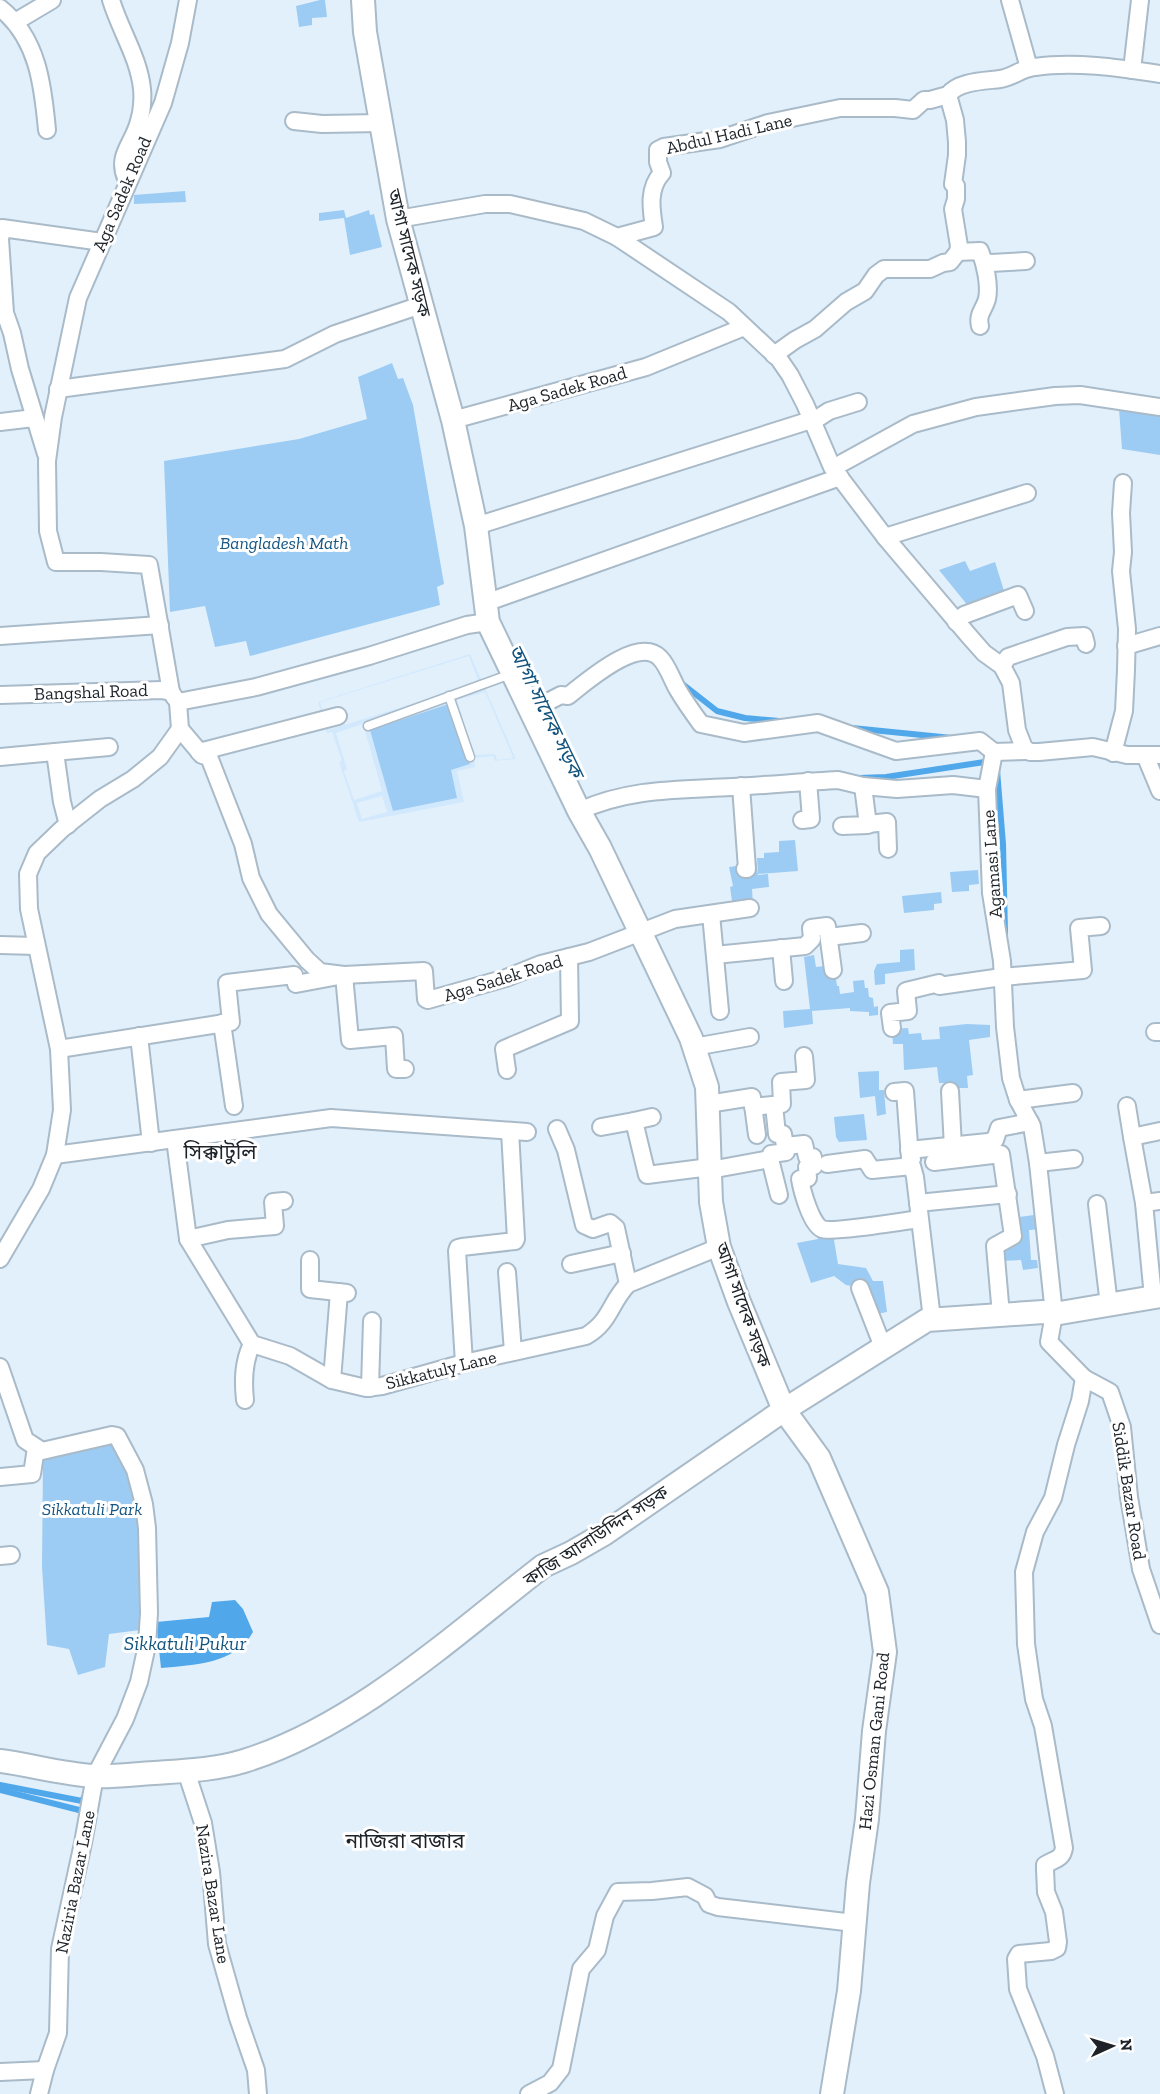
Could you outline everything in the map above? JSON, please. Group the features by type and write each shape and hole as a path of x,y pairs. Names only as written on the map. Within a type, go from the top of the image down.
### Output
{"street":[{"path":"15,22 52,0"},
{"path":"111,0 135,62 142,89 139,122 125,152 122,169 127,181"},
{"name":"Aga Sadek Road","path":"160,625 149,565 56,562 48,531 47,461 58,389 78,298 127,181 163,103 180,43 188,0"},
{"name":"আগা সাদেক সড়ক","path":"363,0 365,32 398,219 453,420 477,526 486,613 530,711 579,811 600,848 694,1047 707,1087 711,1202 719,1247 784,1410"},
{"path":"1011,0 1033,67 1082,66 1160,75"},
{"path":"1132,70 1140,0"},
{"path":"0,8 24,33 35,55 45,104 47,130"},
{"name":"Abdul Hadi Lane","path":"617,237 654,227 651,210 652,190 654,182 662,173 658,162 658,150 664,147 720,139 768,123 840,108 913,110 924,100 948,95 959,87 1011,77 1021,69 1033,67"},
{"path":"774,355 815,329 846,302 865,291 876,275 884,269 930,269 950,262 958,252 953,209 956,199 956,186 953,184 957,142 955,120 948,95"},
{"path":"294,121 322,124 382,123"},
{"path":"398,219 484,204 510,204 584,221 617,237 729,312 774,355 790,375 837,472 885,537 984,653 1002,666 1011,682 1021,744 1027,751"},
{"path":"47,461 5,313 1,228 102,242"},
{"path":"958,252 980,251 984,262 987,298 979,315 980,326"},
{"path":"984,262 1026,261"},
{"path":"58,389 285,359 335,334 421,305"},
{"name":"Aga Sadek Road","path":"453,420 646,367 744,327"},
{"path":"174,697 256,687 369,656 467,625 486,613 837,472 913,424 994,404 1080,395 1160,407"},
{"path":"477,526 812,421 829,411 858,402"},
{"path":"0,422 34,418"},
{"path":"1113,753 1124,711 1127,629 1121,572 1123,483"},
{"path":"885,537 1027,493"},
{"path":"956,622 964,615 1018,595 1025,611"},
{"path":"0,636 160,625 180,729 160,757 133,779 100,799 38,853 28,874 29,909 59,1049 62,1110 55,1155 40,1189 2,1250"},
{"path":"1002,666 1008,657 1067,637 1084,636 1086,644"},
{"path":"1126,646 1160,636"},
{"path":"530,711 561,695 568,696 610,664 632,654 650,652 660,657 677,690 701,724 744,733 818,723 896,751 981,741 994,752 1039,752 1094,747 1113,753 1153,755 1160,791"},
{"name":"Bangshal Road","path":"0,695 162,690 174,697"},
{"path":"199,752 338,716"},
{"name":"Aga Sadek Road","path":"180,729 199,752 209,757 243,844 252,878 269,914 300,952 320,972 344,975 424,971 426,999 428,1000 506,978 541,964 589,952 675,919 750,908"},
{"path":"0,757 109,747"},
{"path":"55,752 62,802 68,825"},
{"name":"Agamasi Lane","path":"994,752 987,789 991,893 1002,961 1005,1027 1011,1078 1018,1100 1030,1122 1038,1163 1054,1314"},
{"path":"579,811 610,798 631,794 676,789 838,780 863,786 897,789 953,785 987,789"},
{"path":"802,820 811,819 808,782"},
{"path":"741,786 747,869 745,869"},
{"path":"863,786 868,824 887,822 888,849"},
{"path":"711,914 720,1011"},
{"path":"715,955 805,946 812,939 811,928 827,926 833,970"},
{"path":"892,1028 890,1013 908,1011 906,991 939,983 939,986 1002,977 1083,970 1079,928 1101,926"},
{"path":"829,937 862,933"},
{"path":"0,945 36,946"},
{"path":"781,948 784,981"},
{"path":"507,1070 504,1049 570,1021 569,957"},
{"path":"59,1049 231,1022 227,983 294,975 296,984 344,975 350,1040 394,1036 396,1070 405,1069"},
{"path":"222,1023 234,1106"},
{"path":"139,1036 151,1143"},
{"path":"694,1047 750,1037"},
{"path":"753,1107 783,1104 781,1082 807,1080 804,1056"},
{"path":"894,1092 905,1091 910,1158 919,1167 919,1204"},
{"path":"950,1091 953,1147"},
{"path":"1018,1100 1073,1093"},
{"path":"708,1104 752,1097 757,1135"},
{"path":"774,1105 777,1134 783,1134 786,1152 771,1154 770,1159 778,1196"},
{"path":"1127,1106 1132,1137 1152,1202 1157,1296"},
{"path":"601,1127 652,1117"},
{"path":"55,1155 331,1118 518,1132 515,1241 462,1247 457,1251 464,1363"},
{"path":"634,1121 647,1175 710,1169 770,1159"},
{"path":"909,1150 953,1147 995,1140 999,1128 1030,1122"},
{"path":"557,1129 566,1150 584,1225 593,1229 610,1223 616,1227 628,1284 719,1247"},
{"path":"1132,1137 1160,1131"},
{"path":"175,1139 188,1239 252,1344 246,1359 243,1384 245,1400"},
{"path":"785,1146 804,1144 807,1157 813,1157 814,1166 807,1167 808,1178 800,1179 803,1193 816,1224 822,1229 837,1230 919,1204 1008,1194"},
{"path":"934,1162 1001,1154 1013,1236 995,1246 1001,1315"},
{"path":"1038,1163 1074,1158"},
{"path":"827,1164 865,1159 872,1170 912,1166 919,1204 932,1319"},
{"path":"188,1239 228,1230 275,1227 273,1202 284,1201"},
{"path":"1097,1204 1109,1305"},
{"path":"571,1263 622,1253"},
{"path":"310,1260 310,1289 343,1292 332,1380"},
{"path":"507,1272 513,1352"},
{"name":"Sikkatuly Lane","path":"252,1344 290,1356 332,1380 370,1388 464,1363 586,1336 600,1328 617,1296 628,1284"},
{"path":"860,1288 883,1347"},
{"name":"কাজি আলাউদ্দিন সড়ক","path":"0,1761 95,1776 186,1771 242,1762 310,1734 382,1691 543,1566 604,1534 784,1410 927,1320 1042,1312 1054,1314 1157,1296"},
{"name":"Siddik Bazar Road","path":"1054,1314 1049,1342 1084,1378 1110,1392 1122,1427 1129,1497 1141,1569 1160,1625"},
{"path":"370,1388 372,1321"},
{"path":"0,1367 25,1440 36,1448 32,1474 0,1477"},
{"path":"1055,2094 1045,2056 1018,1989 1016,1959 1019,1954 1051,1951 1057,1947 1054,1912 1046,1892 1045,1865 1063,1855 1064,1848 1043,1726 1034,1698 1026,1644 1024,1572 1035,1532 1053,1498 1080,1401 1084,1378"},
{"name":"Hazi Osman Gani Road","path":"784,1410 819,1458 876,1592 885,1652 854,1923 849,1991 832,2094"},
{"name":"Naziria Bazar Lane","path":"36,1448 42,1451 112,1435 117,1436 135,1470 144,1504 147,1528 149,1613 147,1646 139,1682 125,1719 95,1776 60,1949 58,2033 39,2094"},
{"name":"Nazira Bazar Lane","path":"186,1771 203,1823 211,1872 217,1944 256,2070 258,2094"},
{"path":"529,2094 550,2083 561,2069 581,1969 597,1950 605,1916 618,1892 688,1887 705,1896 709,1904 718,1907 854,1923"},
{"path":"0,2072 45,2070"}],"lane":[{"path":"368,726 512,673"},
{"path":"449,696 470,757"}],"shaded area":[{"path":"470,654 516,759 495,761 493,756 474,758 475,767 457,771 464,802 359,822 339,762 342,761 332,732 327,733 318,702","holes":["469,656 479,683 328,730 320,702","485,692 513,758 497,760 495,754 474,755 457,700","449,704 470,764 451,770","363,724 382,791 354,800 344,771 347,769 336,733","382,796 387,812 362,819 357,803"]}],"green space":[{"path":"325,0 327,17 312,18 312,25 299,27 296,6"},
{"path":"185,191 186,202 134,204 134,195"},
{"path":"344,210 346,218 369,210 370,215 374,214 382,247 350,255 344,218 319,221 319,213"},
{"name":"Bangladesh Math","path":"392,363 398,379 403,378 413,405 444,584 437,587 440,605 250,656 246,641 215,647 205,606 170,612 164,461 299,439 367,419 358,377"},
{"path":"1119,409 1160,415 1160,455 1122,449"},
{"path":"965,561 970,571 995,562 1005,594 969,607 939,570"},
{"path":"449,704 470,764 451,770 457,798 393,811 370,730"},
{"path":"795,840 798,871 758,874 757,858 764,858 764,853 779,852 779,841"},
{"path":"755,853 758,875 768,874 769,887 752,889 753,905 733,908 730,887 733,886 729,867 743,865 748,854"},
{"path":"978,870 979,884 969,885 969,891 952,892 950,872"},
{"path":"941,892 942,903 934,904 934,910 904,913 902,896"},
{"path":"914,949 915,970 885,974 885,984 875,985 874,971 877,964 900,962 900,950"},
{"path":"814,955 816,967 834,965 840,994 854,992 853,981 864,980 869,997 873,998 874,1007 878,1006 878,1015 869,1016 869,1012 850,1011 850,1008 812,1011 813,1024 784,1028 783,1011 810,1009 804,957"},
{"path":"967,1024 990,1025 990,1037 969,1040 973,1075 967,1076 968,1088 949,1088 949,1083 939,1083 937,1067 904,1070 903,1044 893,1044 892,1029 908,1028 909,1034 921,1033 922,1040 940,1039 939,1027"},
{"path":"879,1071 879,1090 884,1090 886,1114 877,1116 875,1096 860,1098 858,1072"},
{"path":"864,1114 867,1140 839,1142 836,1137 834,1117"},
{"path":"1041,1214 1043,1229 1029,1230 1031,1260 1037,1260 1038,1268 1023,1270 1021,1260 999,1261 998,1248 1012,1218"},
{"path":"817,1228 833,1234 838,1264 866,1268 873,1281 883,1281 887,1312 871,1315 862,1288 846,1285 834,1276 811,1283 797,1243 818,1239"},
{"name":"Sikkatuli Park","path":"113,1443 144,1506 138,1529 141,1577 140,1630 109,1634 105,1667 78,1675 69,1649 47,1645 42,1567 43,1459"}],"water":[{"name":"Sikkatuli Pukur","path":"235,1600 243,1609 253,1632 245,1643 236,1651 213,1661 161,1668 156,1622 209,1617 212,1602"}],"waterway":[{"path":"680,682 717,711 745,718 779,721"},
{"path":"852,728 952,738"},
{"path":"859,778 886,777 991,761"},
{"path":"997,770 1003,844 1005,933"},
{"path":"0,1785 82,1801 86,1793"},
{"path":"0,1790 79,1810"}],"district":[{"name":"সিক্কাটুলি","path":"220,1151"},
{"name":"নাজিরা বাজার","path":"405,1840"}]}
